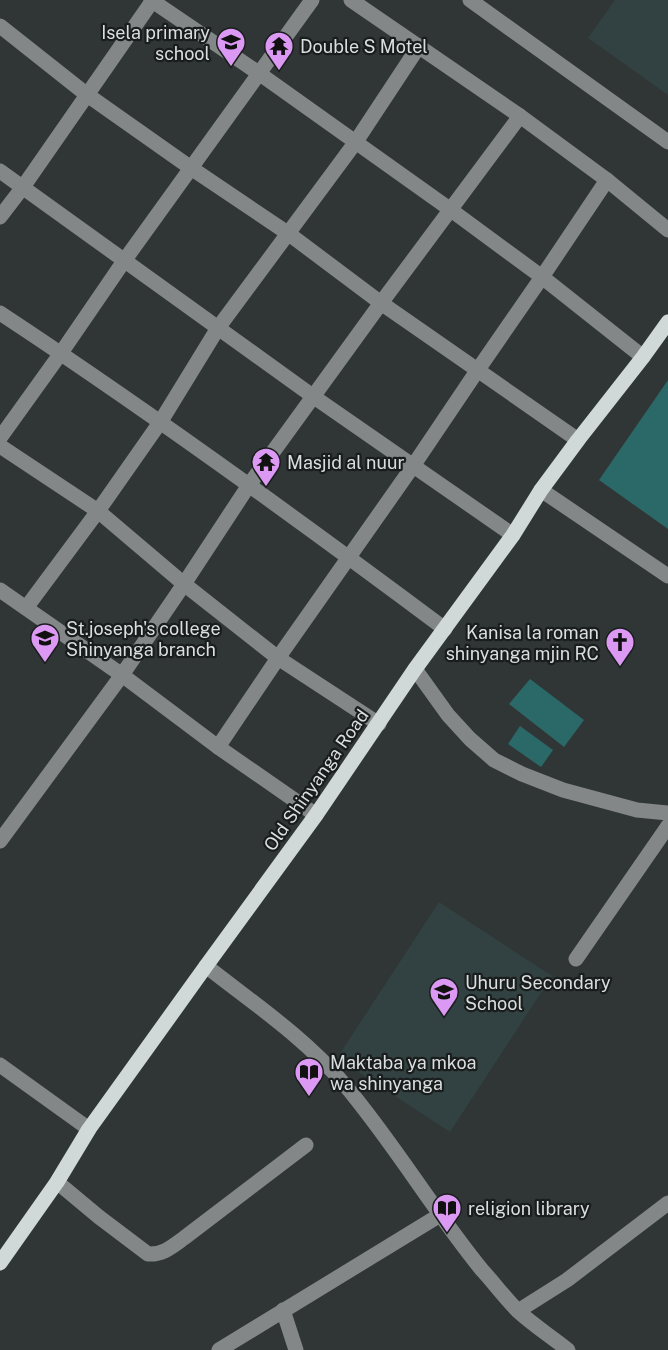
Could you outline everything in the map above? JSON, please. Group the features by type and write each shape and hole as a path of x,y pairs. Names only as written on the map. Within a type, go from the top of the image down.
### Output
{"main road":[{"name":"Old Shinyanga Road","path":"0,1263 57,1182 89,1129 316,815 416,669 513,535 541,490 668,322"}],"street":[{"path":"0,217 152,0 451,210 542,277 643,357"},
{"path":"0,438 190,168 312,0"},
{"path":"351,0 520,116 607,180 668,230"},
{"path":"470,0 668,142"},
{"path":"0,26 86,94 190,168 289,234 381,303 578,440"},
{"path":"26,608 161,421 218,328 356,143 418,46"},
{"path":"0,841 122,675 249,485 520,116"},
{"path":"0,171 314,397 513,535"},
{"path":"218,747 413,466 607,180"},
{"path":"0,313 161,421 445,629"},
{"path":"0,446 98,511 184,584 278,658 379,724"},
{"path":"541,490 668,576"},
{"path":"0,590 316,815"},
{"path":"416,669 448,715 470,739 495,760 522,774 563,790 636,810 668,813"},
{"path":"576,959 668,826"},
{"path":"206,966 311,1048 374,1122 469,1254 518,1311 568,1350"},
{"path":"0,1065 89,1129"},
{"path":"57,1182 148,1254 156,1255 184,1238 306,1145"},
{"path":"518,1311 567,1280 668,1203"},
{"path":"219,1350 440,1215"},
{"path":"283,1310 297,1350"}],"shaded area":[{"path":"615,0 668,0 668,95 588,38"},
{"path":"668,380 668,529 599,480"},
{"path":"530,679 584,720 564,747 509,704"},
{"path":"520,726 553,750 541,767 508,744"},
{"name":"Uhuru Secondary School","path":"439,902 552,976 450,1132 337,1058"}],"place":[{"name":"Isela primary school","path":"231,68"},
{"name":"Double S Motel","path":"279,72"},
{"name":"Masjid al nuur","path":"266,488"},
{"name":"St.joseph's college Shinyanga branch","path":"45,664"},
{"name":"Kanisa la roman shinyanga mjin RC","path":"620,668"},
{"name":"Uhuru Secondary School","path":"444,1018"},
{"name":"Maktaba ya mkoa wa shinyanga","path":"309,1098"},
{"name":"religion library","path":"447,1234"}]}
